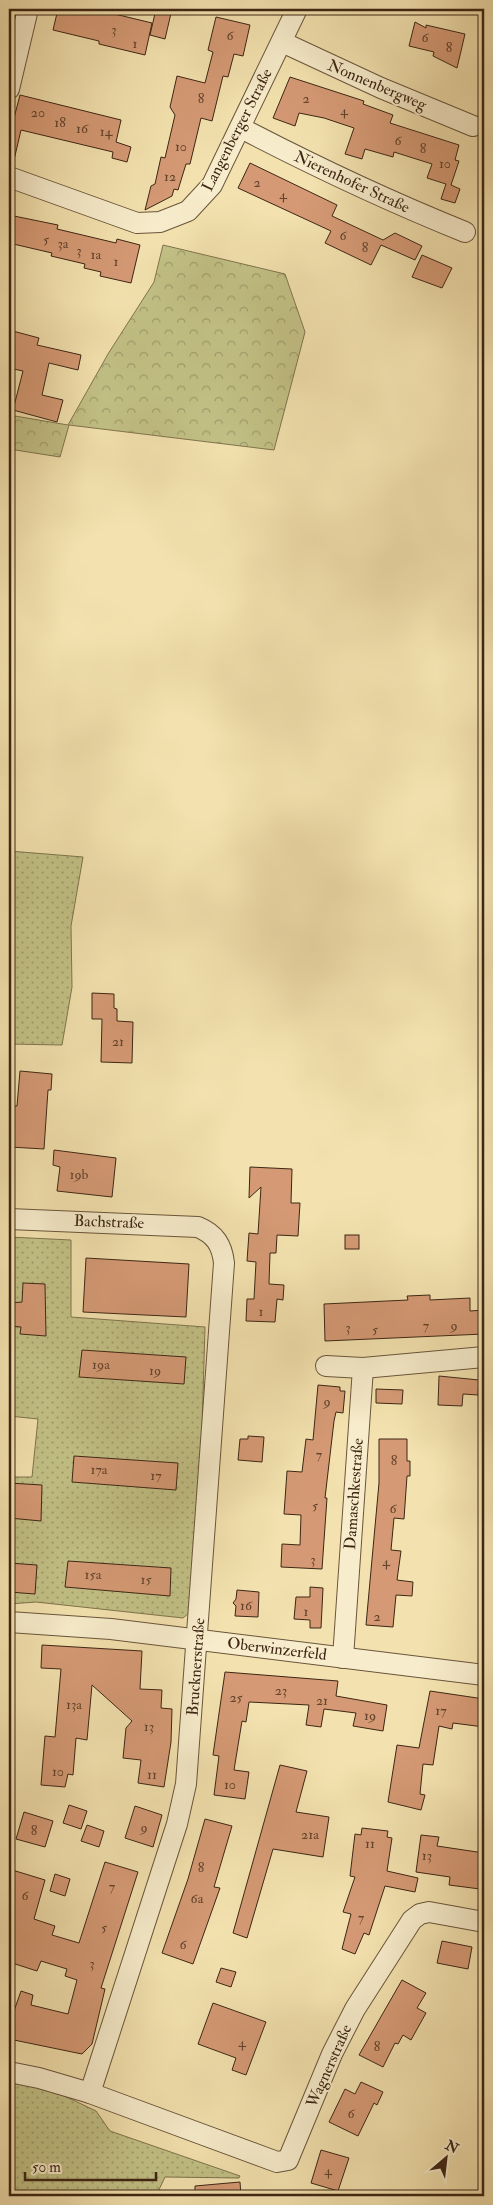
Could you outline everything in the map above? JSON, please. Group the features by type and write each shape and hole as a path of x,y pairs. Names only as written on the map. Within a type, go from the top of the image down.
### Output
{"street":[{"path":"9,89 28,9"},
{"name":"Langenberger Straße","path":"9,177 137,223 160,222 188,211 212,185 282,42 294,9"},
{"name":"Nonnenbergweg","path":"282,42 382,88 473,126"},
{"name":"Nierenhofer Straße","path":"241,128 347,181 465,232"},
{"name":"Bachstraße","path":"9,1219 184,1225 198,1227 209,1232"},
{"name":"Brucknerstraße","path":"90,2093 177,1824 190,1754 224,1263 222,1248 209,1232"},
{"path":"326,1366 362,1368 484,1357"},
{"name":"Damaschkestraße","path":"343,1658 362,1368"},
{"name":"Oberwinzerfeld","path":"9,1622 111,1629 484,1675"},
{"name":"Wagnerstraße","path":"9,2072 44,2079 157,2112 277,2162 288,2160 332,2054 351,2016 412,1920 420,1914 428,1912 484,1922"}],"green space":[{"path":"163,245 285,274 305,332 274,450 69,425 60,457 9,449 9,415 68,425 108,354 154,282"},
{"path":"9,851 83,857 71,926 72,987 62,1045 9,1044"},
{"path":"9,1237 71,1240 71,1317 205,1327 201,1465 190,1612 183,1618 36,1602 9,1604 9,1477 32,1477 38,1419 9,1416"},
{"path":"9,2082 52,2090 96,2111 110,2131 240,2176 239,2178 165,2177 156,2196 9,2196"}],"building":[{"path":"58,9 94,9 152,23 145,55 53,30"},
{"path":"156,9 172,9 165,39 150,35"},
{"path":"216,17 250,25 243,56 234,54 228,77 223,76 212,121 201,118 190,164 186,164 178,190 174,189 172,196 145,210 151,186 155,184 161,157 165,158 175,115 170,107 177,76 205,83 213,52 208,50"},
{"path":"415,22 426,28 426,25 465,34 457,68 433,56 434,52 409,46"},
{"path":"290,77 364,101 363,104 393,115 390,123 459,145 455,160 459,161 451,185 460,189 455,203 441,199 446,184 427,178 432,164 394,152 393,157 365,149 362,159 345,154 354,128 324,118 299,113 295,126 273,118"},
{"path":"20,95 121,120 116,142 131,147 127,162 112,158 113,152 21,130 14,160 9,159 9,117 14,118"},
{"path":"250,163 337,205 332,216 383,240 395,233 422,246 415,260 381,245 371,265 325,243 331,231 238,188"},
{"path":"9,215 58,225 57,229 116,243 117,239 140,245 131,283 100,276 101,272 84,268 85,264 51,256 52,253 9,243"},
{"path":"422,255 452,268 442,288 412,277"},
{"path":"9,330 39,338 37,345 81,355 78,370 49,363 42,395 63,400 57,422 13,410 23,371 9,368"},
{"path":"92,993 114,994 114,1008 117,1009 117,1021 133,1022 132,1063 101,1062 102,1019 92,1019"},
{"path":"20,1071 52,1074 51,1090 48,1090 44,1149 10,1147 13,1106 17,1106"},
{"path":"54,1150 116,1158 112,1197 57,1191 60,1167 53,1165"},
{"path":"250,1167 292,1169 291,1203 300,1203 298,1236 277,1235 276,1253 270,1253 269,1284 284,1285 283,1300 277,1299 275,1322 246,1321 247,1299 254,1299 256,1262 247,1261 249,1233 258,1234 261,1187 249,1198"},
{"path":"345,1235 359,1235 359,1249 345,1249"},
{"path":"86,1258 189,1264 186,1317 83,1312"},
{"path":"23,1283 45,1284 46,1336 20,1334 21,1327 9,1326 9,1303 22,1302"},
{"path":"430,1295 430,1300 470,1298 470,1311 484,1310 484,1334 325,1341 324,1304 408,1300 407,1296"},
{"path":"82,1350 186,1357 184,1384 79,1377"},
{"path":"439,1376 479,1380 478,1395 463,1394 462,1406 438,1405"},
{"path":"318,1385 340,1387 340,1391 345,1391 343,1413 336,1412 334,1421 325,1498 327,1498 322,1569 281,1567 282,1544 300,1545 301,1515 284,1514 287,1471 302,1472 306,1439 313,1440"},
{"path":"376,1389 403,1390 402,1404 376,1403"},
{"path":"248,1436 264,1437 262,1462 238,1460 240,1439 248,1439"},
{"path":"379,1439 407,1439 407,1461 410,1461 410,1476 407,1476 404,1519 394,1518 391,1550 401,1551 397,1580 413,1582 412,1596 396,1595 393,1627 366,1625 379,1483"},
{"path":"74,1456 178,1463 176,1490 72,1482"},
{"path":"9,1483 42,1485 41,1521 9,1518"},
{"path":"68,1561 171,1568 170,1596 65,1587"},
{"path":"9,1563 37,1565 35,1594 9,1592"},
{"path":"310,1587 323,1588 321,1628 310,1628 310,1620 294,1619 296,1597 310,1597"},
{"path":"237,1590 259,1592 258,1617 235,1616 236,1606 233,1603 236,1599"},
{"path":"42,1645 142,1651 140,1689 162,1690 161,1708 172,1709 171,1742 164,1787 138,1783 141,1760 123,1758 126,1728 132,1721 92,1685 87,1740 76,1738 73,1775 68,1774 65,1787 41,1785 45,1736 55,1737 61,1669 41,1668"},
{"path":"225,1672 338,1681 336,1696 387,1705 383,1731 353,1726 356,1713 324,1709 321,1727 306,1725 309,1705 249,1702 246,1722 242,1721 234,1770 249,1772 245,1799 214,1795 219,1756 213,1755"},
{"path":"430,1691 484,1699 484,1727 453,1723 452,1729 439,1726 433,1765 423,1764 420,1794 425,1795 421,1810 388,1802 397,1745 419,1748"},
{"path":"280,1765 307,1771 296,1812 329,1817 323,1857 273,1849 247,1938 233,1933"},
{"path":"69,1805 87,1811 81,1829 63,1823"},
{"path":"135,1806 162,1815 153,1847 125,1838"},
{"path":"24,1812 53,1821 45,1847 16,1839"},
{"path":"205,1819 232,1826 214,1887 220,1888 193,1964 162,1953 188,1879"},
{"path":"87,1825 104,1831 99,1847 81,1841"},
{"path":"362,1828 388,1831 387,1837 392,1838 387,1871 418,1878 415,1892 385,1886 369,1935 364,1933 355,1954 342,1949 351,1914 343,1912 355,1877 350,1876 355,1834 361,1835"},
{"path":"421,1835 439,1837 437,1846 484,1853 480,1889 449,1885 450,1877 416,1872"},
{"path":"105,1862 138,1872 101,1988 105,1989 92,2044 82,2054 9,2039 9,2009 14,2011 21,1991 33,1995 31,2005 68,2014 77,1980 65,1976 67,1969 41,1961 37,1971 9,1962 9,1869 45,1880 34,1919 55,1926 52,1935 79,1943"},
{"path":"55,1874 70,1879 65,1896 50,1891"},
{"path":"442,1941 472,1947 468,1969 437,1963"},
{"path":"221,1968 236,1972 231,1987 216,1982"},
{"path":"402,1980 426,1993 417,2008 426,2013 411,2040 403,2035 398,2044 395,2043 383,2067 359,2055"},
{"path":"213,2003 266,2022 246,2075 232,2070 236,2058 198,2044"},
{"path":"361,2082 383,2092 377,2105 374,2103 358,2136 329,2122 345,2089 355,2094"},
{"path":"321,2150 349,2158 338,2191 311,2183"},
{"path":"240,2182 241,2196 195,2196 195,2186"}]}
